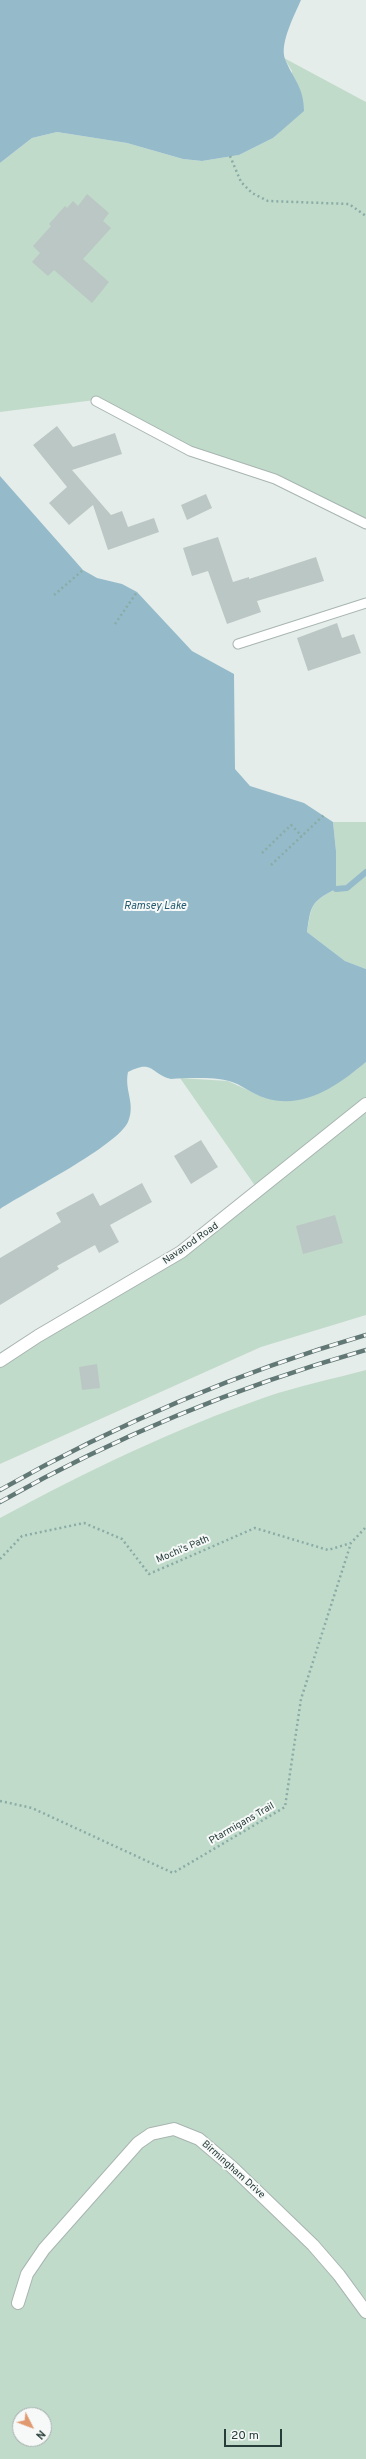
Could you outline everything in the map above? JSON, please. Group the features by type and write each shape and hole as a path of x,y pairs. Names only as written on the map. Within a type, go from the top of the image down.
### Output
{"street":[{"name":"Navanod Road","path":"0,1361 38,1336 181,1252 366,1104"},
{"name":"Birmingham Drive","path":"18,2304 27,2274 44,2249 138,2143 151,2134 174,2129 199,2139 282,2215 313,2245 339,2275 366,2312"}],"lane":[{"path":"96,401 190,451 275,479 366,524"},
{"path":"238,644 366,603"}],"path":[{"path":"230,156 241,182 252,193 268,201 349,204 366,216"},
{"path":"54,595 83,570"},
{"path":"115,624 137,592"},
{"path":"271,865 324,815"},
{"path":"262,853 291,825 302,836"},
{"name":"Mochi's Path","path":"0,1560 22,1536 84,1523 122,1539 149,1574 255,1528 328,1550 351,1542 366,1528"},
{"name":"Ptarmigans Trail","path":"0,1801 32,1808 173,1873 285,1807 301,1699 351,1542"}],"green space":[{"path":"284,58 366,102 366,523 314,497 191,450 95,400 0,412 0,163 32,138 57,132 127,143 183,159 202,161 239,155 273,138 286,125 292,71"},
{"path":"333,822 366,822 366,969 345,961 307,932 314,905 321,897 336,889 336,851"},
{"path":"366,1062 366,1315 261,1347 0,1464 0,1360 181,1251 258,1190 180,1078 228,1081 265,1098 351,1074"},
{"path":"366,1370 366,2459 0,2459 0,1518 64,1484 164,1437 266,1397"}],"water":[{"path":"0,0 301,0 288,29 284,45 284,53 288,66 300,89 304,103 304,111 273,138 239,155 202,161 183,159 127,143 57,132 32,138 0,163"},
{"name":"Ramsey Lake","path":"0,476 83,570 97,578 122,584 137,592 192,651 234,674 235,769 250,786 304,803 333,822 336,851 336,889 316,901 311,910 307,932 345,961 366,969 366,1062 332,1087 319,1094 293,1101 279,1101 265,1098 233,1082 200,1078 171,1079 164,1077 147,1067 136,1068 128,1072 127,1085 131,1109 128,1122 120,1132 90,1156 0,1209"}],"building":[{"path":"87,194 109,213 103,221 111,228 83,259 109,282 92,303 54,270 48,276 32,262 40,253 33,246 51,226 49,224 65,206 67,208 73,201 78,206"},
{"path":"57,426 73,447 115,433 122,454 72,470 111,515 122,511 128,527 154,518 159,532 108,550 93,505 69,525 49,503 67,487 33,445"},
{"path":"206,494 212,508 187,520 181,505"},
{"path":"218,537 233,582 249,577 249,579 316,557 324,581 257,601 261,612 227,624 208,571 192,576 183,548"},
{"path":"337,623 342,638 354,634 361,653 308,671 297,638"},
{"path":"201,1140 218,1167 191,1184 174,1156"},
{"path":"142,1183 152,1202 110,1225 119,1242 99,1253 95,1245 57,1266 59,1269 0,1305 0,1258 61,1222 56,1213 93,1193 100,1206"},
{"path":"335,1215 343,1243 303,1254 296,1226"},
{"path":"97,1364 100,1388 82,1390 79,1367"}],"waterway":[{"path":"336,889 347,888 366,872"}],"railway":[{"path":"0,1490 88,1444 178,1402 271,1366 366,1335"},
{"path":"0,1502 88,1456 178,1415 271,1380 366,1350"}]}
